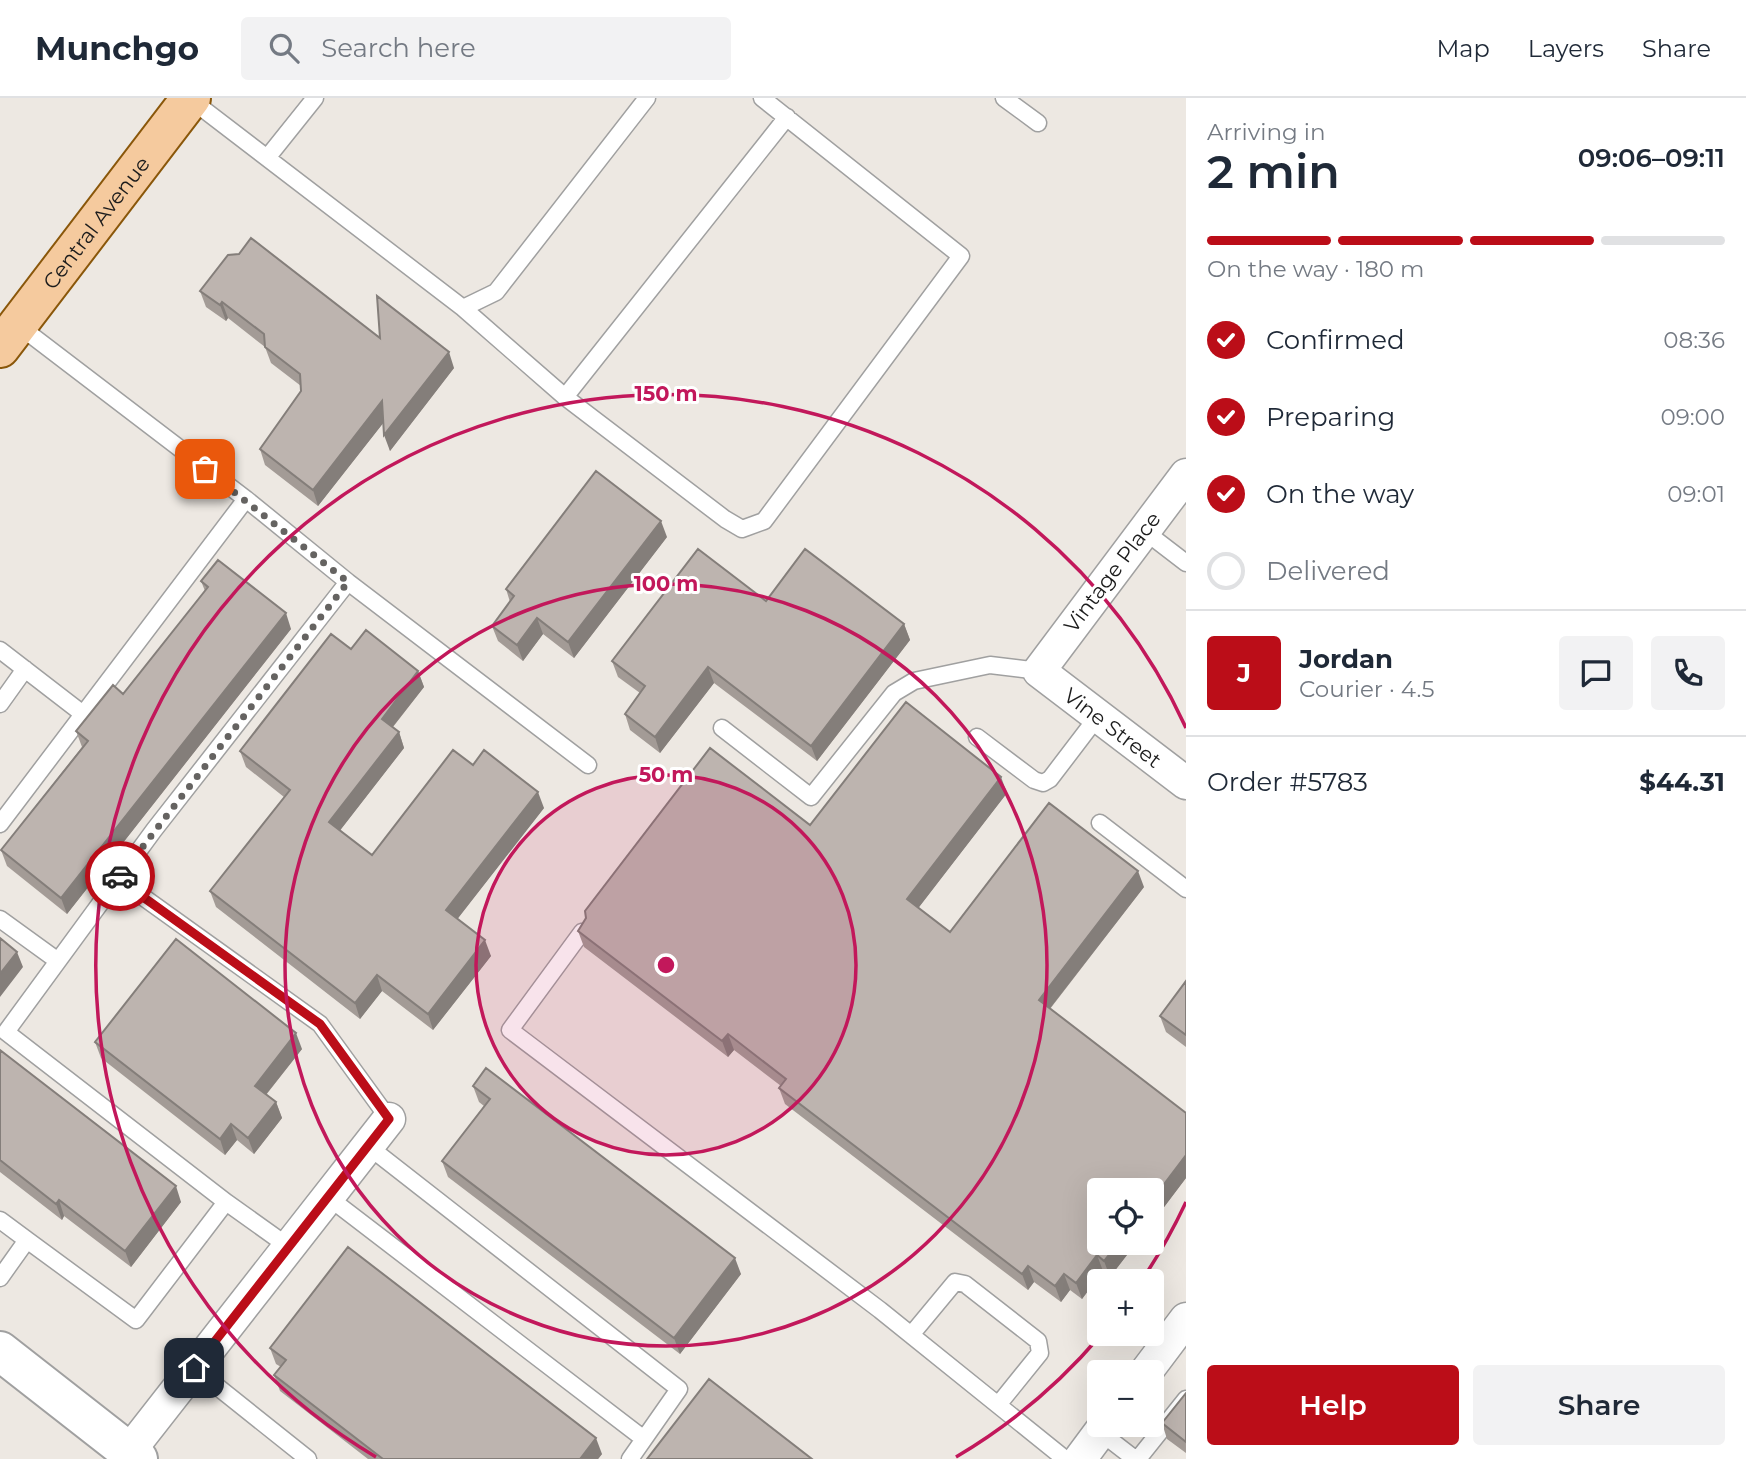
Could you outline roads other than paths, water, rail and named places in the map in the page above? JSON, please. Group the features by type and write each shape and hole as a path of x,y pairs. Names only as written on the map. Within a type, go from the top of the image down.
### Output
{"main road":[{"name":"Central Avenue","path":"9,336 191,99"}],"street":[{"name":"Vintage Place","path":"1039,671 1186,475"},
{"name":"Vine Street","path":"1039,671 1186,783"},
{"path":"0,1352 130,1456 194,1368 389,1119"},
{"path":"1156,1360 1185,1323"},
{"path":"1080,1459 1096,1437"}],"lane":[{"path":"267,158 315,98"},
{"path":"463,308 496,292 647,98"},
{"path":"191,99 463,308 565,397 741,529 764,521 961,256 762,98"},
{"path":"1004,98 1038,123"},
{"path":"565,397 787,117"},
{"path":"9,336 246,499 348,582 588,765"},
{"path":"0,824 246,499"},
{"path":"1143,530 1186,563"},
{"path":"289,1247 226,1202 6,1032 118,879 348,582"},
{"path":"0,649 83,714"},
{"path":"722,728 811,797 894,693 914,681 990,665 1039,671"},
{"path":"0,704 25,669"},
{"path":"977,737 1034,780 1043,783 1050,779 1098,716"},
{"path":"1100,823 1186,889"},
{"path":"118,879 320,1024 389,1119"},
{"path":"0,919 58,961"},
{"path":"582,932 510,1030 911,1335 1065,1459"},
{"path":"368,1146 679,1389 630,1459"},
{"path":"328,1197 644,1439"},
{"path":"0,1220 136,1320 226,1202"},
{"path":"0,1278 27,1240"},
{"path":"911,1335 955,1282 965,1284 1038,1341 1040,1353 999,1405"},
{"path":"194,1368 308,1459"},
{"path":"1113,1437 1137,1459 1186,1399"}]}
